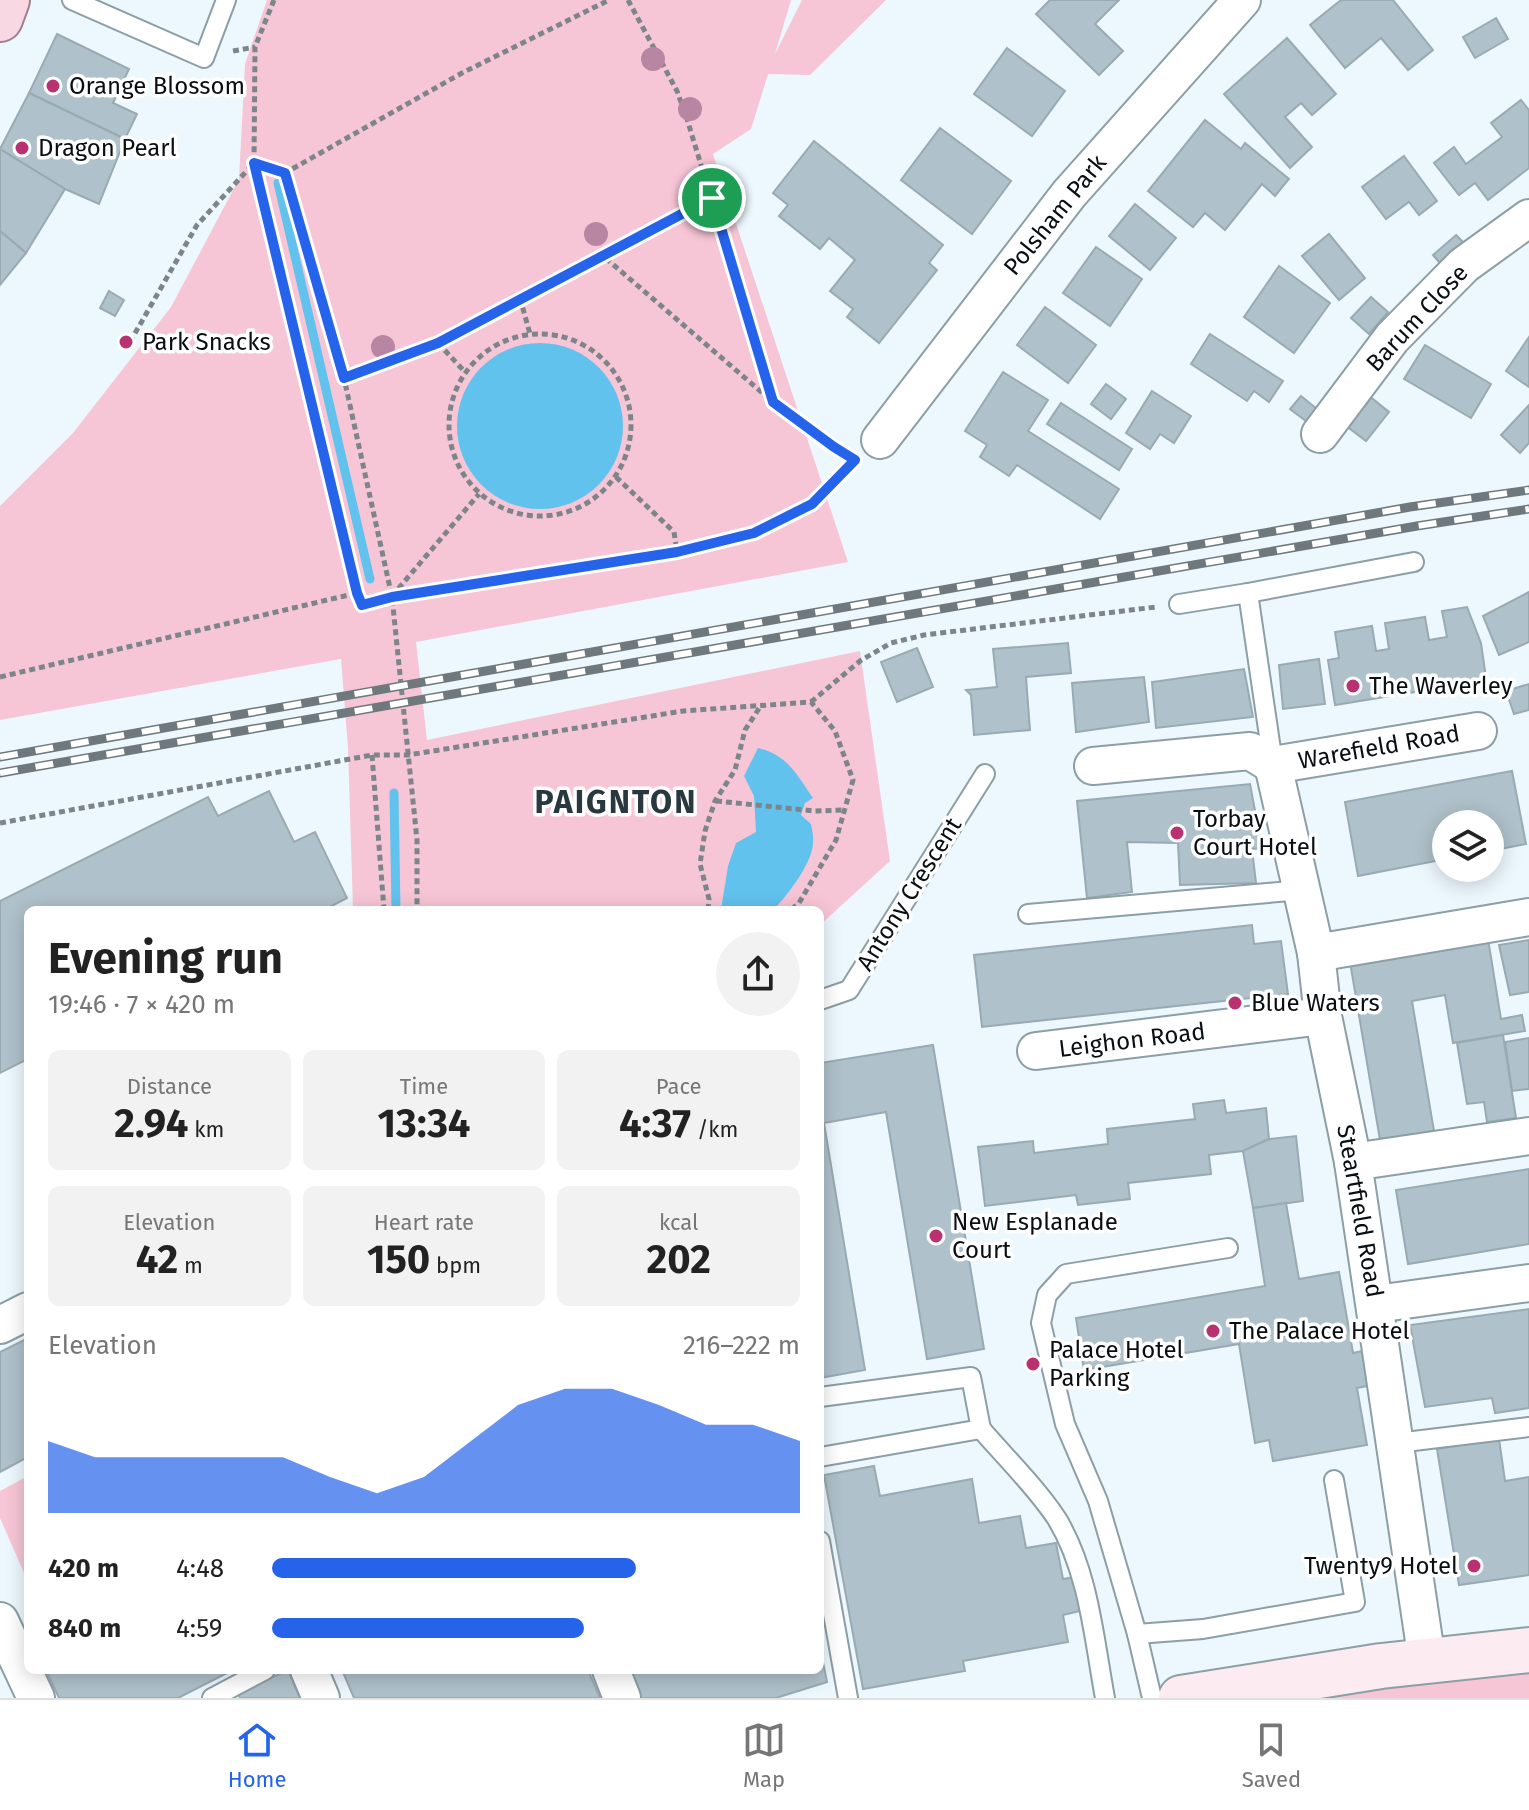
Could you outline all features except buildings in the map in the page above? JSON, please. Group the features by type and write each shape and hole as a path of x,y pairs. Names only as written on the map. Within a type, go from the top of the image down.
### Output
{"main road":[{"path":"0,19 7,0"},
{"path":"1181,1698 1427,1661 1529,1650"}],"street":[{"name":"Polsham Park","path":"880,440 1069,194 1242,0"},
{"name":"Barum Close","path":"1320,434 1392,338 1464,265 1529,218"},
{"name":"Warefield Road","path":"1093,766 1250,751 1273,765 1478,731"},
{"name":"Steartfield Road","path":"1273,765 1316,953 1323,1016 1353,1162 1427,1661"},
{"path":"1316,953 1529,917"},
{"name":"Leighon Road","path":"1036,1051 1323,1016"},
{"path":"1353,1162 1529,1136"},
{"path":"1376,1304 1529,1283"},
{"path":"0,1325 24,1313"},
{"path":"0,1621 22,1655"},
{"path":"28,1674 36,1698"},
{"path":"311,1674 321,1698"},
{"path":"613,1674 622,1698"}],"lane":[{"path":"72,0 204,58 226,0"},
{"path":"1179,604 1414,562"},
{"path":"1248,593 1273,765"},
{"name":"Antony Crescent","path":"824,999 849,990 985,774"},
{"path":"1028,914 1302,890"},
{"path":"1152,1698 1137,1634 1098,1501 1065,1424 1041,1323 1047,1295 1066,1274 1228,1248"},
{"path":"824,1396 971,1377 981,1429 1055,1517 1073,1551 1086,1594 1105,1698"},
{"path":"1397,1443 1529,1427"},
{"path":"824,1456 981,1429"},
{"path":"1137,1634 1203,1629 1355,1602 1334,1480"},
{"path":"824,1563 848,1698"},
{"path":"212,1698 257,1674"}],"path":[{"path":"274,0 255,47 254,163 362,605 392,597 677,552 754,533 812,504 855,460 773,402 602,255"},
{"path":"254,163 285,173 462,73 609,0"},
{"path":"628,0 677,91 773,402"},
{"path":"130,342 197,225 235,180 254,163"},
{"path":"285,173 344,378 392,597 417,840 417,906"},
{"path":"344,378 438,343 712,198"},
{"path":"520,298 530,334"},
{"path":"530,334 553,334 585,345 603,358 619,378 631,410 632,433 616,477 579,508 555,516 527,516 504,509 479,494 464,477 456,461 449,419 454,392 465,372 495,345 530,334"},
{"path":"438,343 465,372"},
{"path":"616,477 674,532 677,552"},
{"path":"392,597 479,494"},
{"path":"0,677 357,593"},
{"path":"0,823 372,755 408,755 683,711 811,702 860,661 891,643 924,635 1179,604"},
{"path":"796,906 836,840 853,780 835,731 811,702"},
{"path":"708,906 700,864 705,831 715,801 735,770 745,730 760,706"},
{"path":"372,755 384,906"},
{"path":"715,801 815,811 844,810"}],"shaded area":[{"path":"267,0 791,0 775,54 802,0 886,0 810,75 768,74 751,129 713,154 848,562 416,642 427,740 860,651 890,861 824,921 824,906 353,906 348,748 341,659 0,720 0,506 73,433 171,307 239,179 245,64"},
{"path":"24,1478 24,1573 0,1518 0,1491"},
{"path":"1529,1668 1529,1698 1302,1698"}],"water":[{"path":"540,343 572,349 599,367 617,394 623,426 617,458 599,485 572,503 540,509 508,503 481,485 463,458 457,426 463,394 481,367 508,349"},
{"path":"758,748 768,751 784,761 813,798 805,803 801,815 811,824 813,839 808,861 798,880 777,906 722,906 728,866 736,843 756,832 754,796 744,776"}],"waterway":[{"path":"278,183 370,579"},
{"path":"394,793 396,906"}],"railway":[{"path":"0,757 1410,507 1529,490"},
{"path":"0,773 1529,509"}],"place":[{"name":"Orange Blossom","path":"53,86"},
{"name":"Dragon Pearl","path":"22,148"},
{"name":"Park Snacks","path":"126,342"},
{"name":"The Waverley","path":"1353,686"},
{"name":"Torbay Court Hotel","path":"1177,833"},
{"name":"Blue Waters","path":"1235,1003"},
{"name":"New Esplanade Court","path":"936,1236"},
{"name":"The Palace Hotel","path":"1213,1331"},
{"name":"Palace Hotel Parking","path":"1033,1364"},
{"name":"Twenty9 Hotel","path":"1474,1566"}],"district":[{"name":"PAIGNTON","path":"616,802"}],"route":[{"path":"254,163 285,173 344,378 438,343 712,198 773,402 855,460 812,504 754,533 677,552 392,597 362,605 254,163"}]}
